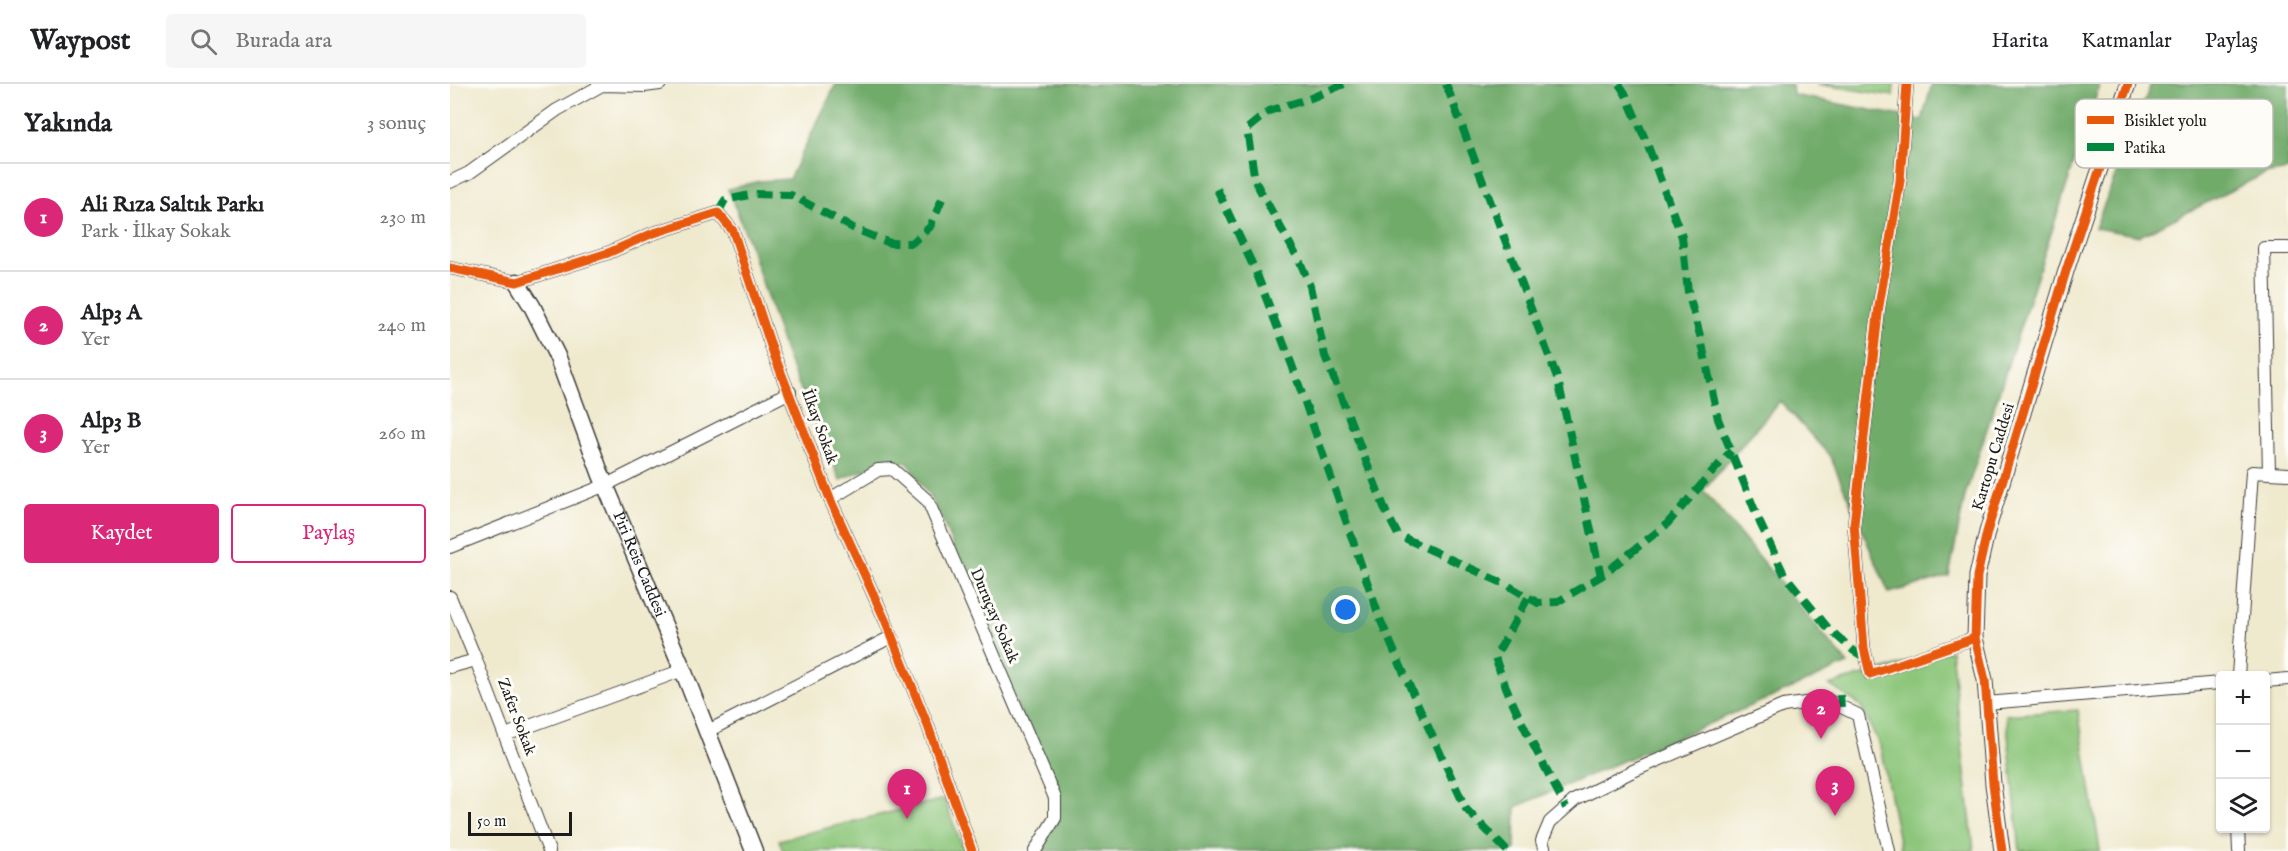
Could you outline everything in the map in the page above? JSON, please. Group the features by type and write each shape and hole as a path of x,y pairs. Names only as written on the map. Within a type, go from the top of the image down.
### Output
{"main road":[{"name":"Piri Reis Caddesi","path":"517,282 532,306 558,358 606,484 683,670 754,851"}],"street":[{"path":"450,182 469,173 556,110 602,84 644,86 660,84"},
{"path":"1907,84 1900,181 1879,306 1854,524 1864,648 1870,674 1975,638"},
{"name":"Kartopu Caddesi","path":"2123,99 2128,84"},
{"name":"Kartopu Caddesi","path":"2002,851 1993,784 1985,680 1975,638 1977,576 1987,532 2066,272 2100,168"},
{"name":"İlkay Sokak","path":"517,282 608,253 651,234 718,213 733,231 773,352 830,499 928,726 972,851"},
{"path":"2270,473 2264,249 2288,248"},
{"path":"450,268 517,282"},
{"path":"450,547 606,484 790,392"},
{"name":"Duruçay Sokak","path":"830,499 878,470 892,469 928,501 1055,798 1055,818 1035,851"},
{"path":"2238,671 2252,472 2288,474"},
{"name":"Zafer Sokak","path":"450,597 549,851"},
{"path":"706,732 891,637"},
{"path":"450,667 476,660"},
{"path":"505,735 683,670"},
{"path":"2270,681 2288,679"},
{"path":"1987,703 2216,683"},
{"path":"1545,851 1542,841 1550,822 1575,800 1633,771 1783,706 1827,700 1858,715 1889,851"},
{"path":"2238,833 2239,851"}],"green space":[{"path":"836,84 1792,84 1793,95 1922,120 1932,84 2100,84 2095,99 2075,99 2075,160 1965,496 1949,576 1889,593 1830,456 1780,401 1703,490 1848,664 1516,807 1515,851 1035,851 1045,836 1055,798 939,512 908,463 886,460 840,480 786,355 750,245 728,189 760,181 789,179"},
{"path":"1817,84 1894,84 1893,96"},
{"path":"2151,84 2288,84 2288,170 2264,174 2140,236 2095,228 2118,168 2273,168 2273,99 2145,99"},
{"path":"1951,650 1974,851 1901,851 1880,746 1860,705 1829,685"},
{"path":"2078,710 2100,851 2020,851 2006,715"},
{"path":"944,799 964,851 783,851 779,840"}],"marked path":[{"path":"1344,84 1311,98 1269,111 1247,129 1255,181 1301,264 1310,286 1325,356 1386,512 1398,535 1509,586 1538,603 1557,602 1601,576 1666,525 1731,451"},
{"path":"1446,84 1558,380 1601,576"},
{"path":"1619,84 1646,141 1682,237 1688,292 1701,339 1718,419 1760,523 1784,574 1828,628 1854,651 1866,658"},
{"path":"1217,189 1256,272 1292,365 1380,619 1466,809 1507,851"},
{"path":"718,213 725,200 755,194 791,195 855,229 890,243 912,243 930,227 945,192"},
{"path":"1528,598 1495,657 1518,715 1566,808"},
{"path":"1840,695 1841,707"}],"cycle path":[{"path":"1907,84 1900,181 1879,306 1854,524 1864,648 1870,674 1975,638"},
{"path":"2123,99 2128,84"},
{"path":"2002,851 1993,784 1985,680 1975,638 1977,576 1987,532 2066,271 2100,168"},
{"path":"450,268 517,282 608,253 651,234 718,213 733,231 773,352 830,499 886,622 928,726 972,851"}],"place":[{"name":"Alp3 A","path":"1821,739"},
{"name":"Alp3 B","path":"1835,816"},
{"name":"Ali Rıza Saltık Parkı","path":"907,819"}]}
